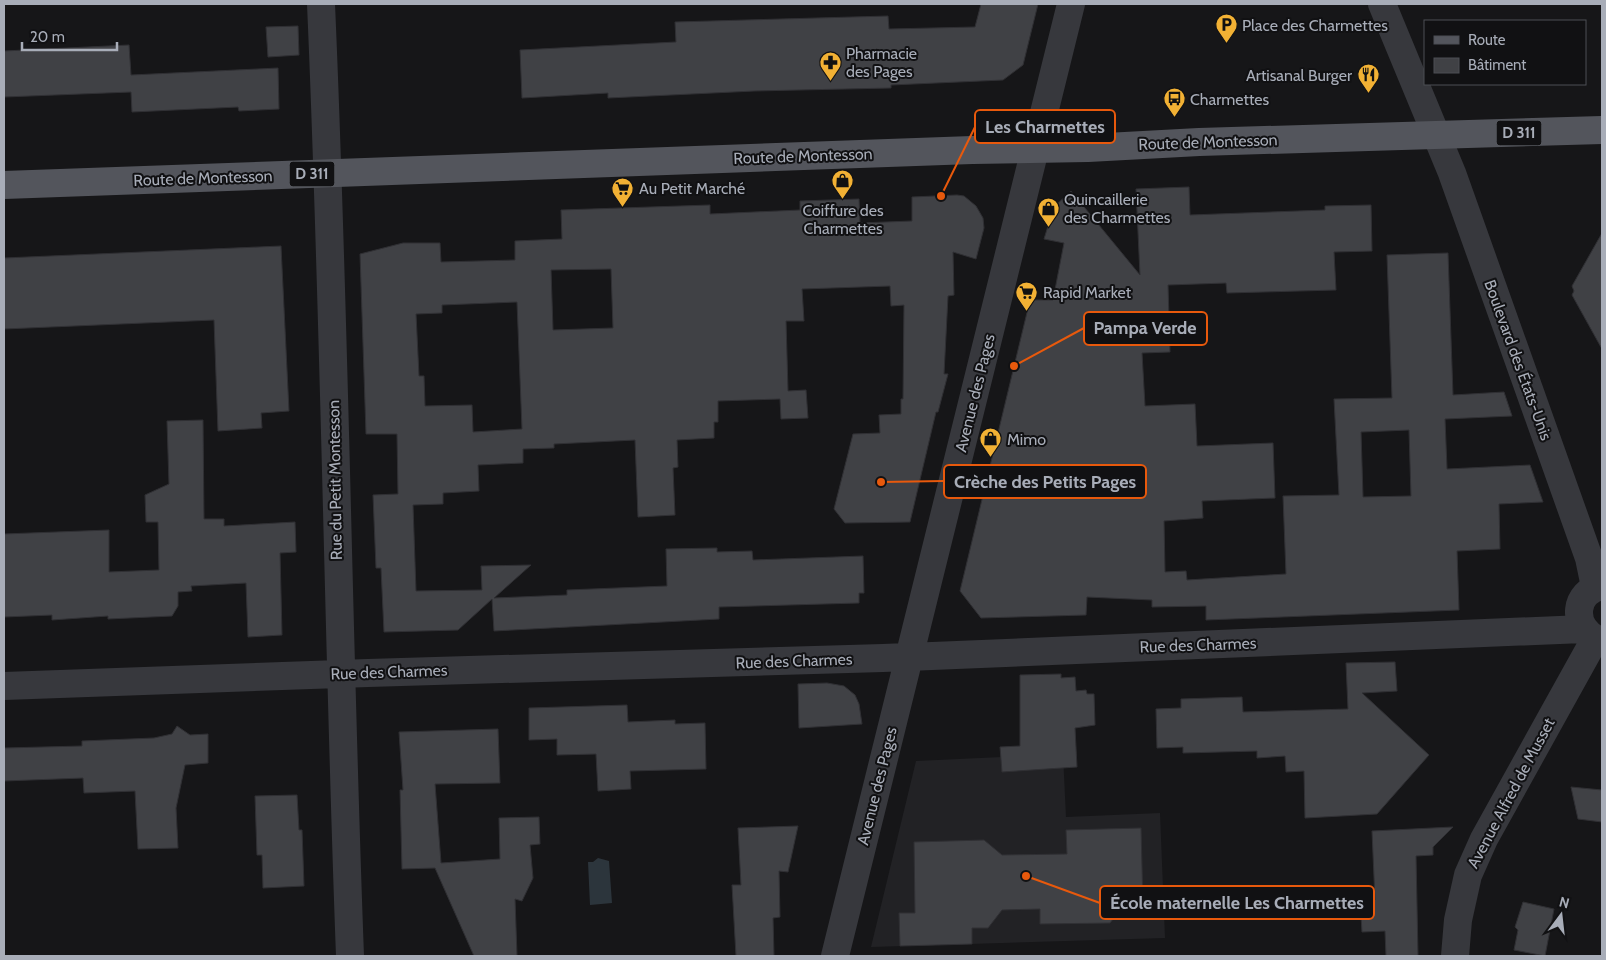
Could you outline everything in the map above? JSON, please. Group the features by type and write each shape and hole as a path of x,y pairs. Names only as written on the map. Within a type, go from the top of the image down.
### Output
{"main road":[{"name":"Route de Montesson","path":"4,185 1436,134 1602,130"}],"street":[{"name":"Rue du Petit Montesson","path":"321,4 328,173 340,674 350,956"},
{"name":"Avenue des Pages","path":"835,956 1071,4"},
{"name":"Boulevard des États-Unis","path":"1382,4 1452,173 1599,586"},
{"path":"1594,636 1579,618 1578,609 1581,600 1599,586"},
{"name":"Rue des Charmes","path":"4,686 1594,636"},
{"name":"Avenue Alfred de Musset","path":"1455,956 1458,920 1468,875 1484,839 1594,636"}],"shaded area":[{"path":"1063,754 1066,817 1160,813 1165,938 871,947 916,761"},
{"path":"598,858 609,861 612,903 590,905 588,862 593,862"}],"building":[{"path":"981,4 1038,4 1023,65 1003,80 891,85 891,88 754,91 608,98 608,93 522,98 520,50 676,42 675,22 888,16 889,29 975,27"},
{"path":"298,26 299,55 268,57 266,27"},
{"path":"129,45 131,75 278,68 279,109 239,111 238,107 132,112 131,92 4,97 4,51"},
{"path":"1189,187 1190,215 1325,210 1325,206 1371,205 1372,251 1334,252 1336,290 1227,293 1226,283 1168,285 1170,352 1142,353 1145,406 1195,404 1197,446 1273,443 1275,498 1202,501 1203,518 1164,521 1165,572 1186,571 1187,580 1286,574 1283,496 1339,495 1334,399 1392,398 1387,255 1448,253 1453,395 1504,392 1512,416 1445,419 1447,469 1530,465 1543,502 1499,504 1500,549 1457,551 1459,610 1206,620 1206,606 1152,607 1152,600 1087,597 1086,615 981,618 960,591 1030,300 1053,300 1064,243 1044,239 1054,207 1071,191 1140,275 1136,189","holes":["1409,430 1411,496 1363,497 1361,432"]},
{"path":"964,196 976,206 983,218 984,228 976,259 953,252 954,295 948,296 944,374 948,374 938,412 936,412 910,522 845,523 834,509 853,434 880,433 879,415 901,414 901,399 903,399 904,305 891,306 890,286 802,289 804,321 786,321 788,391 806,390 808,418 781,419 780,399 718,401 718,422 714,422 714,438 677,440 678,467 673,468 675,515 638,517 635,440 554,444 554,448 523,449 523,463 478,465 479,491 443,493 443,504 413,505 416,591 482,590 481,566 531,565 494,598 567,595 567,590 667,586 666,549 717,548 717,552 752,551 753,560 863,556 864,593 859,593 859,603 719,607 719,619 494,631 492,599 458,630 384,632 381,568 376,568 373,495 398,494 397,434 366,434 360,254 403,243 440,243 441,262 515,260 515,241 562,239 561,210 710,205 710,214 800,210 800,201 859,199 860,223 912,221 912,197","holes":["611,269 613,328 553,330 551,270","517,302 522,429 473,432 472,405 425,406 424,376 419,376 416,314 442,313 442,305"]},
{"path":"1602,233 1602,349 1572,295 1574,291 1572,286"},
{"path":"281,246 289,411 261,413 262,428 218,431 214,320 4,329 4,258"},
{"path":"203,420 204,519 224,519 224,526 295,522 296,552 280,553 282,635 248,637 246,583 191,586 192,591 178,592 178,606 172,616 108,619 108,616 52,620 52,615 4,617 4,534 109,530 109,572 159,570 158,522 146,522 145,495 169,484 167,421"},
{"path":"1395,662 1397,691 1362,693 1429,755 1377,814 1305,818 1304,771 1286,772 1285,756 1257,758 1257,751 1183,753 1183,747 1157,748 1156,709 1181,708 1181,699 1242,697 1243,712 1348,709 1346,663"},
{"path":"1061,674 1061,678 1075,677 1076,691 1086,690 1087,694 1094,694 1095,725 1075,728 1077,767 1002,772 1000,747 1020,746 1020,675"},
{"path":"827,683 844,686 855,695 859,704 862,724 799,728 798,684"},
{"path":"627,705 628,722 675,720 675,724 705,723 706,769 630,771 631,789 598,791 596,754 557,755 557,739 529,740 529,708"},
{"path":"177,726 190,735 208,734 208,763 185,765 176,808 178,848 138,849 135,791 84,793 83,778 4,781 4,748 82,746 82,741 154,738 172,734"},
{"path":"498,729 500,783 435,784 441,863 500,859 499,818 539,817 540,844 530,845 533,878 522,901 515,899 517,956 474,956 435,868 402,869 400,790 403,790 399,732"},
{"path":"1571,787 1602,790 1602,822 1578,819"},
{"path":"297,795 299,830 302,830 304,886 263,888 262,855 257,855 255,796"},
{"path":"798,826 788,872 779,871 780,917 773,918 774,956 736,956 732,885 741,885 738,828"},
{"path":"1453,827 1433,847 1433,855 1416,856 1418,956 1386,956 1385,931 1362,932 1360,900 1375,900 1372,831"},
{"path":"1141,828 1143,905 1124,905 1110,923 1040,924 1040,909 1002,910 988,928 972,928 972,944 900,946 899,913 915,913 914,842 984,840 1002,855 1067,854 1066,830"},
{"path":"1523,902 1554,909 1545,956 1514,950 1518,930 1515,927"}],"place":[{"name":"Place des Charmettes","path":"1226,44"},
{"name":"Pharmacie des Pages","path":"830,81"},
{"name":"Artisanal Burger","path":"1368,94"},
{"name":"Charmettes","path":"1174,118"},
{"name":"Les Charmettes","path":"941,196"},
{"name":"Coiffure des Charmettes","path":"843,200"},
{"name":"Au Petit Marché","path":"623,207"},
{"name":"Quincaillerie des Charmettes","path":"1048,227"},
{"name":"Rapid Market","path":"1027,311"},
{"name":"Pampa Verde","path":"1014,366"},
{"name":"Mimo","path":"991,458"},
{"name":"Crèche des Petits Pages","path":"881,482"},
{"name":"École maternelle Les Charmettes","path":"1026,876"}]}
